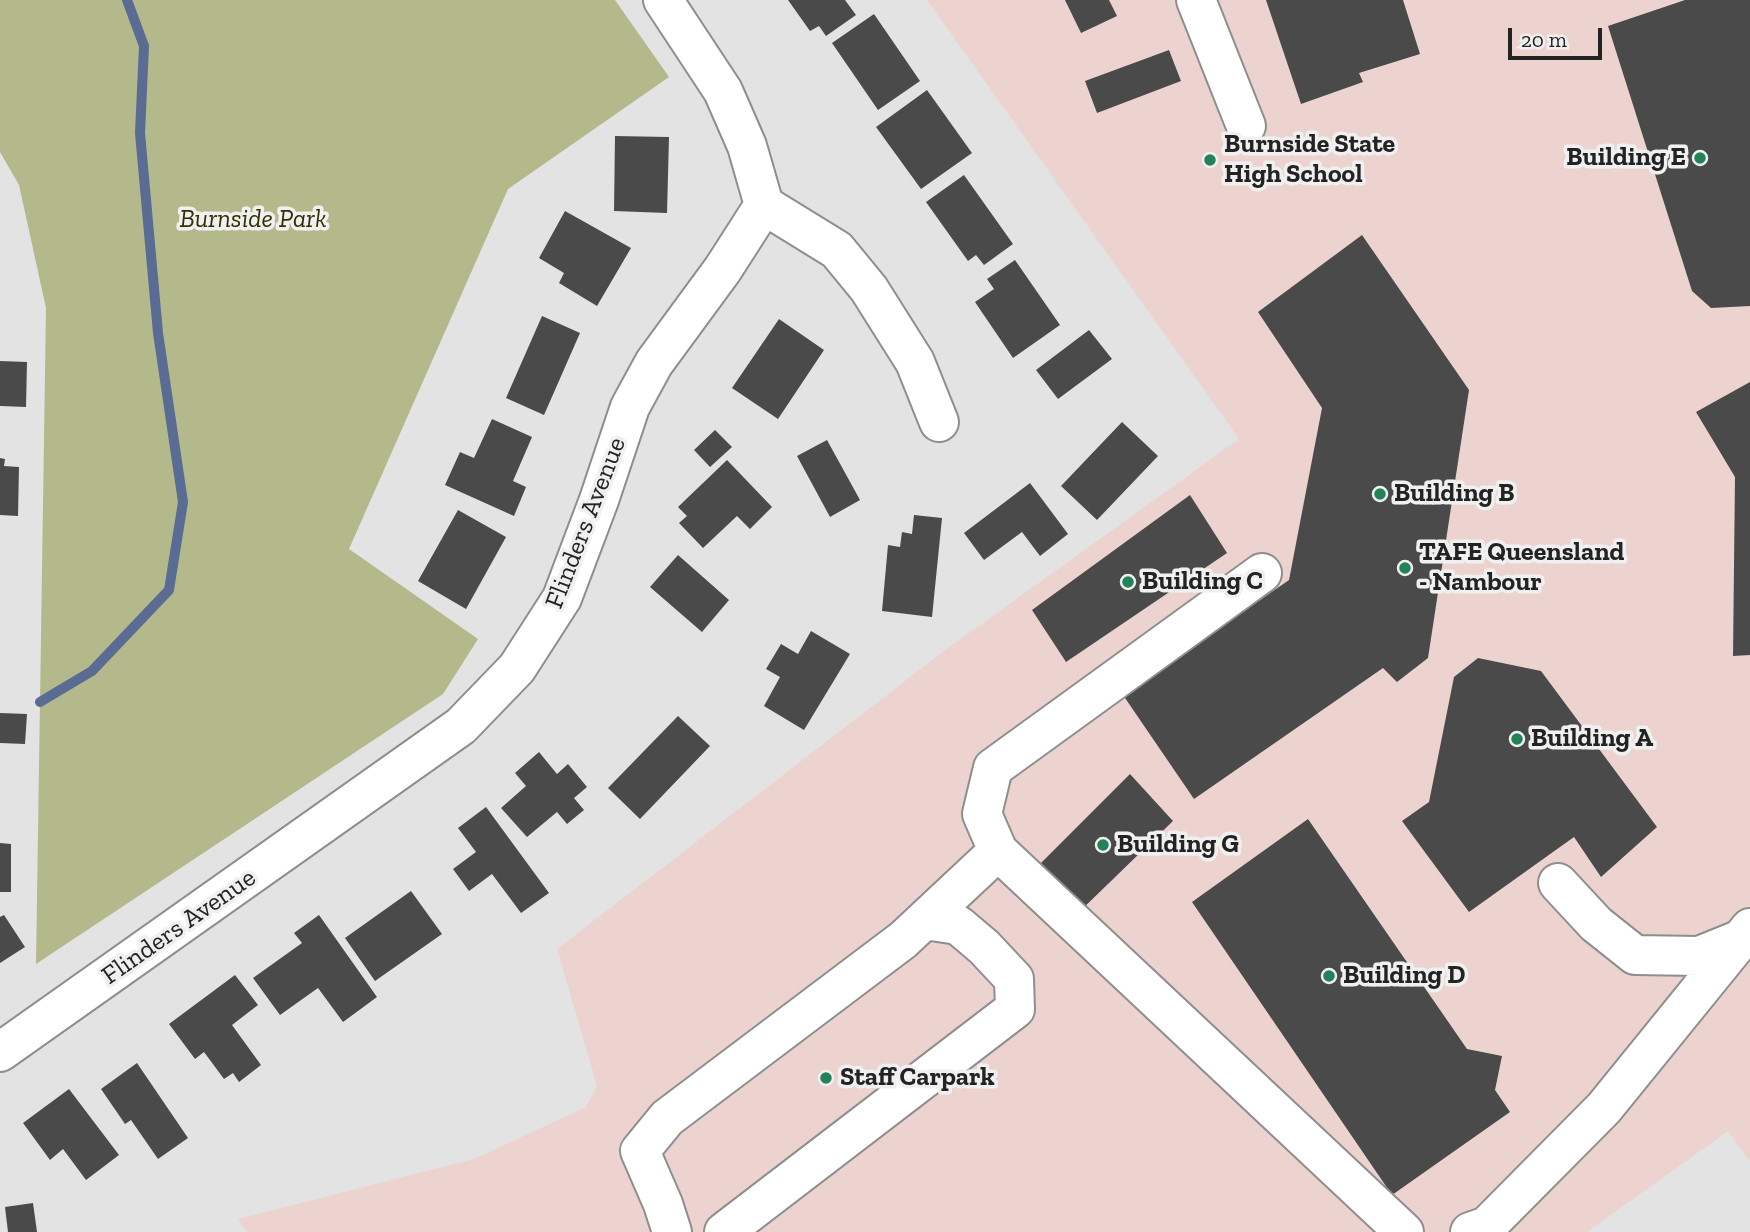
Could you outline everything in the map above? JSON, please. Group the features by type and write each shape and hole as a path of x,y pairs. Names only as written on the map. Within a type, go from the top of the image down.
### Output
{"street":[{"path":"663,0 723,91 747,146 764,205 837,250 869,289 915,362 939,422"},
{"path":"1196,0 1246,126"},
{"name":"Flinders Avenue","path":"0,1052 461,726 517,668 562,598 630,407 654,363 723,269 764,205"},
{"path":"1262,573 993,768 982,814 998,851 1404,1232"},
{"path":"672,1232 640,1151 667,1118 892,948 998,851"},
{"path":"1558,883 1596,924 1635,955 1699,956 1745,934"},
{"path":"724,1232 1015,1009 1014,979 984,947 958,925 925,920"},
{"path":"1470,1232 1487,1226 1604,1108 1745,934"}],"shaded area":[{"name":"TAFE Queensland - Nambour","path":"927,0 1750,0 1750,1162 1728,1131 1587,1232 247,1232 238,1219 474,1159 586,1107 597,1086 557,949 944,651 1239,439"}],"green space":[{"name":"Burnside Park","path":"0,0 615,0 669,77 508,189 349,549 478,639 443,694 36,964 46,308 19,185 0,152"}],"building":[{"path":"788,0 845,0 856,15 826,36 819,26 810,31"},
{"path":"1065,0 1109,0 1117,16 1081,33"},
{"path":"1266,0 1403,0 1420,54 1359,73 1363,82 1301,104"},
{"name":"Building E","path":"1685,0 1750,0 1750,306 1711,308 1692,291 1608,26"},
{"path":"874,14 920,81 878,110 832,43"},
{"path":"1169,50 1181,81 1097,113 1085,81"},
{"path":"927,90 972,153 921,189 876,127"},
{"path":"615,136 669,137 667,213 614,211"},
{"path":"964,175 1013,244 984,265 976,255 968,261 926,202"},
{"path":"565,211 631,248 597,306 559,283 564,273 539,258"},
{"name":"Building B","path":"1362,235 1469,390 1428,658 1397,682 1383,668 1194,799 1123,695 1289,580 1322,408 1258,312"},
{"path":"1015,260 1060,325 1013,358 975,302 994,289 987,279"},
{"path":"542,316 580,333 544,415 506,398"},
{"path":"779,319 824,350 778,419 732,388"},
{"path":"1089,330 1112,359 1058,399 1036,370"},
{"path":"0,361 27,362 26,407 0,406"},
{"path":"1750,382 1750,655 1733,656 1735,477 1696,412"},
{"path":"492,419 532,437 513,481 526,487 514,516 445,485 460,452 474,458"},
{"path":"1122,422 1158,456 1097,520 1061,486"},
{"path":"715,430 732,447 710,467 694,450"},
{"path":"827,440 860,500 830,517 797,456"},
{"path":"0,458 5,459 4,466 19,467 18,516 0,515"},
{"path":"727,460 772,507 750,529 737,516 703,548 679,523 687,516 678,507"},
{"path":"1030,483 1068,534 1040,556 1022,532 984,560 964,533"},
{"name":"Building C","path":"1190,495 1227,553 1066,662 1032,610"},
{"path":"458,510 506,537 466,609 418,581"},
{"path":"914,515 942,518 932,617 882,611 888,545 900,547 902,532 912,534"},
{"path":"678,555 729,600 702,632 650,587"},
{"path":"811,631 850,654 804,730 764,706 780,677 766,669 781,644 798,654"},
{"name":"Building A","path":"1478,658 1541,671 1657,827 1601,877 1574,837 1469,912 1402,821 1429,802 1454,677"},
{"path":"0,713 27,714 25,744 0,743"},
{"path":"678,716 710,746 640,819 608,788"},
{"path":"539,752 557,774 568,764 587,787 574,798 584,810 567,824 557,812 527,837 501,808 526,786 515,773"},
{"name":"Building G","path":"1130,774 1173,821 1077,914 1035,869"},
{"path":"486,807 549,893 521,913 492,874 469,891 453,869 476,852 458,828"},
{"name":"Building D","path":"1308,819 1467,1049 1502,1056 1495,1090 1510,1112 1392,1195 1192,902"},
{"path":"0,843 11,844 11,892 0,892"},
{"path":"411,891 442,934 375,981 345,938"},
{"path":"4,915 25,947 0,963 0,917"},
{"path":"319,915 377,997 343,1022 318,988 280,1015 253,978 302,943 294,933"},
{"path":"235,975 258,1005 232,1025 261,1065 239,1082 233,1073 224,1079 204,1052 195,1059 169,1024"},
{"path":"137,1063 188,1138 158,1159 131,1120 125,1124 101,1089"},
{"path":"69,1089 119,1155 86,1180 63,1149 50,1160 23,1123"},
{"path":"33,1203 37,1232 8,1232 5,1207"}],"waterway":[{"path":"40,702 92,671 169,590 183,502 158,333 140,133 144,46 127,0"}],"place":[{"name":"Building E","path":"1700,158"},
{"name":"Burnside State High School","path":"1210,160"},
{"name":"Building B","path":"1380,494"},
{"name":"TAFE Queensland - Nambour","path":"1405,568"},
{"name":"Building C","path":"1128,582"},
{"name":"Building A","path":"1517,739"},
{"name":"Building G","path":"1103,845"},
{"name":"Building D","path":"1329,976"},
{"name":"Staff Carpark","path":"826,1078"}]}
